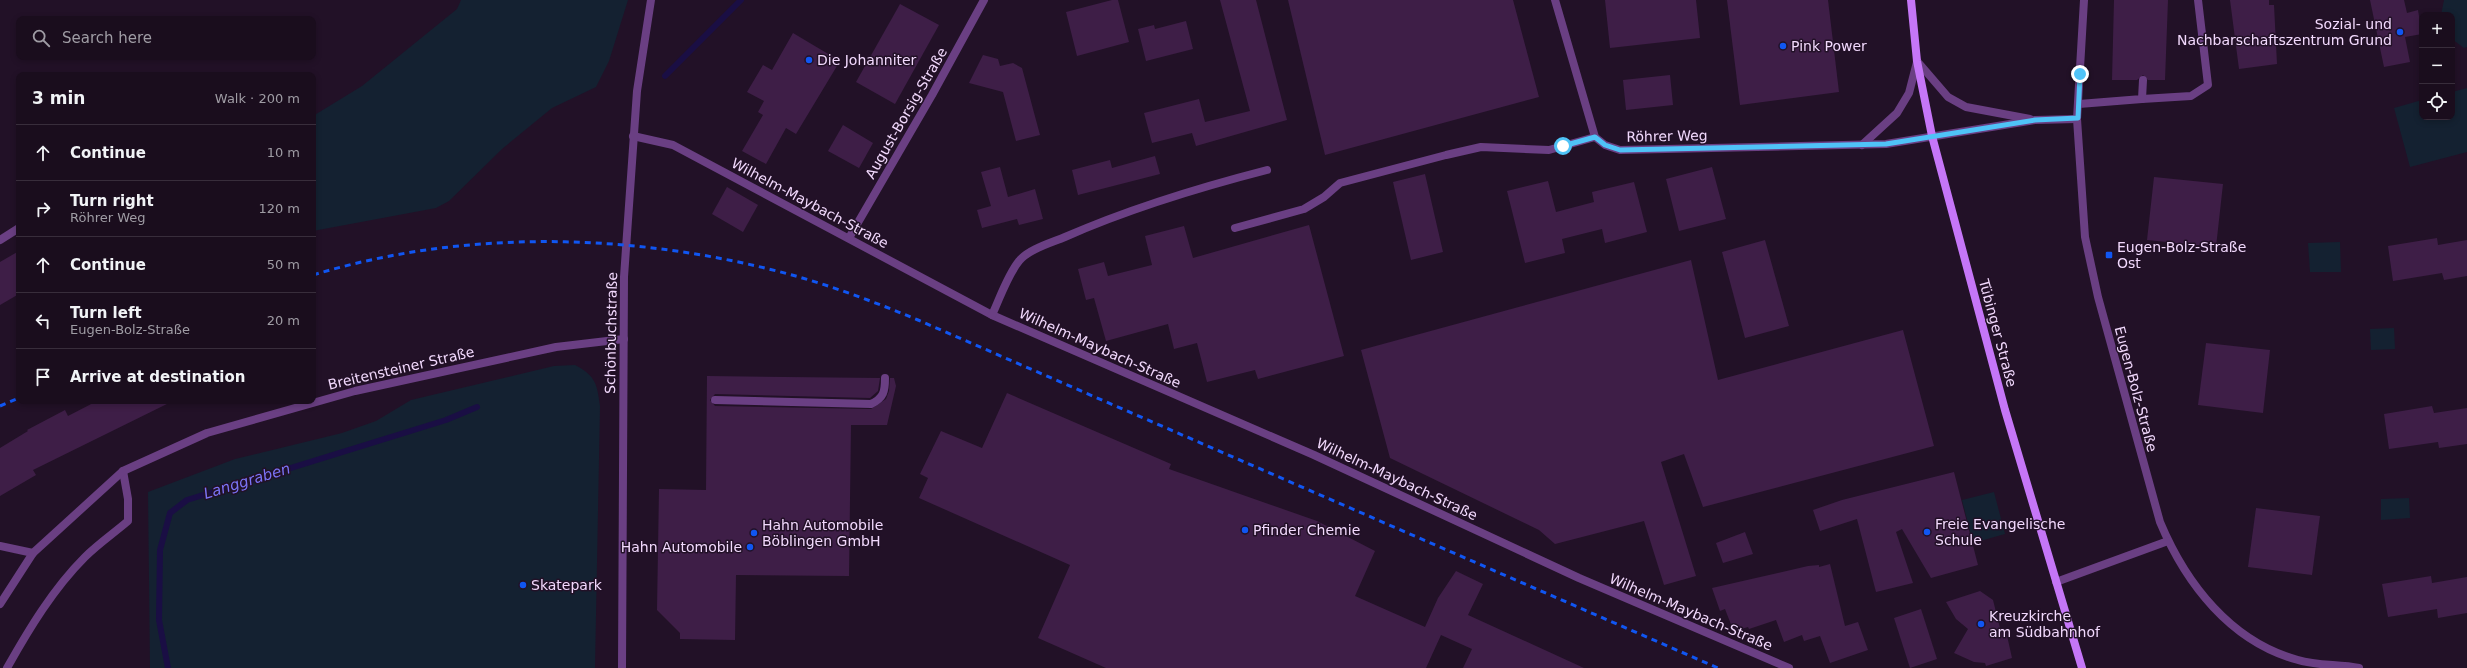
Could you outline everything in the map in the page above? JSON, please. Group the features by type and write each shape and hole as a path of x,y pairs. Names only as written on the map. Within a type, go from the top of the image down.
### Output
{"main road":[{"name":"Tübinger Straße","path":"1911,0 1918,61 1932,136 2005,410 2082,668"}],"street":[{"name":"Schönbuchstraße","path":"622,668 624,277 637,91 651,0"},
{"name":"August-Borsig-Straße","path":"849,238 932,95 984,0"},
{"path":"1234,228 1304,209 1324,197 1340,183 1446,155 1481,147 1549,150 1595,137 1554,0"},
{"name":"Eugen-Bolz-Straße","path":"2084,0 2078,104 2081,208 2088,252 2098,297 2142,460 2168,541 2195,588 2238,631 2265,646 2298,661 2359,668"},
{"path":"2078,104 2191,96 2208,85 2198,0"},
{"path":"1918,61 1948,97 1966,107 2035,120 2078,118"},
{"path":"1862,145 1897,113 1910,93 1918,61"},
{"path":"2142,99 2143,80"},
{"name":"Röhrer Weg","path":"1595,137 1605,145 1620,150 1862,145 1895,143 2035,120"},
{"name":"Wilhelm-Maybach-Straße","path":"633,136 673,145 992,315 1314,454 1593,584 1789,668"},
{"path":"992,315 1020,260 1041,248 1127,210 1188,191 1267,170"},
{"path":"0,240 16,230"},
{"name":"Breitensteiner Straße","path":"316,402 355,391 556,347 624,339"},
{"path":"715,400 872,404 880,400 885,393 886,378"},
{"name":"Breitensteiner Straße","path":"0,604 33,553 123,472 208,432 308,404"},
{"path":"7,668 30,627 66,580 85,557 128,521 128,499 123,472"},
{"path":"2056,582 2168,541"},
{"path":"0,546 33,553"}],"shaded area":[{"path":"461,0 628,0 609,61 596,87 552,108 502,149 449,201 436,208 316,230 316,114 362,86 457,9"},
{"path":"2444,0 2467,0 2467,47 2464,48 2455,41 2455,12 2442,12"},
{"path":"2467,88 2467,152 2410,167 2394,108 2419,101 2419,120 2455,120 2455,91"},
{"path":"2340,242 2341,272 2310,272 2308,243"},
{"path":"2394,328 2395,349 2371,350 2370,329"},
{"path":"575,365 587,373 594,381 598,392 600,406 595,668 150,668 148,492 235,459 342,433 376,421 411,400 554,366"},
{"path":"1994,492 2005,534 1973,543 1962,500"},
{"path":"2409,498 2410,518 2381,520 2381,499"}],"building":[{"path":"1112,0 1118,0 1129,42 1077,56 1066,12"},
{"path":"1220,0 1256,0 1287,120 1196,146 1192,133 1152,143 1144,113 1199,99 1205,122 1250,111"},
{"path":"1288,0 1513,0 1539,97 1325,155"},
{"path":"1605,0 1696,0 1700,38 1610,48"},
{"name":"Pink Power","path":"1727,0 1828,0 1839,92 1740,105"},
{"path":"2114,0 2168,0 2165,80 2148,80 2143,75 2137,80 2112,80"},
{"path":"2230,0 2269,0 2269,5 2274,5 2277,64 2239,69"},
{"name":"Sozial- und Nachbarschaftszentrum Grund","path":"2370,0 2404,0 2407,13 2418,10 2419,35 2405,37 2410,62 2384,67"},
{"path":"900,4 939,25 895,104 856,82"},
{"path":"1186,21 1193,49 1146,61 1138,29 1154,25 1155,29"},
{"path":"793,33 840,61 796,134 786,128 766,164 742,151 763,115 758,112 764,101 747,92 763,65 772,70"},
{"path":"983,55 998,59 1000,66 1013,63 1022,68 1040,135 1016,141 1003,92 969,83"},
{"path":"1670,75 1673,105 1626,110 1623,80"},
{"path":"843,125 873,143 859,168 828,151"},
{"path":"1155,156 1160,174 1078,195 1072,170 1110,160 1112,168"},
{"path":"1000,167 1008,197 1035,189 1043,219 1019,225 1017,219 982,228 977,210 991,206 981,172"},
{"path":"1712,167 1726,219 1679,231 1666,179"},
{"path":"1425,174 1443,252 1411,260 1393,182"},
{"path":"2154,177 2223,184 2216,247 2147,240"},
{"path":"1548,181 1556,212 1594,202 1592,192 1634,182 1647,232 1605,243 1602,229 1562,239 1565,253 1525,263 1507,191"},
{"path":"727,187 758,205 743,232 712,214"},
{"path":"1309,225 1344,356 1258,379 1255,370 1207,382 1197,343 1174,349 1168,324 1106,341 1094,298 1086,300 1078,269 1104,262 1108,276 1152,265 1145,236 1184,226 1193,258"},
{"path":"2437,238 2438,245 2467,240 2467,276 2444,280 2442,273 2393,281 2388,246"},
{"path":"1765,240 1789,326 1745,338 1722,252"},
{"path":"16,253 16,296 0,305 0,262"},
{"path":"1691,260 1718,380 1903,330 1934,446 1703,507 1684,454 1661,462 1696,576 1664,585 1644,521 1555,544 1539,530 1390,458 1361,350"},
{"path":"2206,343 2270,350 2263,413 2198,405"},
{"name":"Hahn Automobile Böblingen GmbH","path":"707,376 880,378 878,391 870,398 715,394 710,400 715,406 871,409 886,399 889,391 890,378 894,378 896,386 887,425 851,425 849,576 736,575 735,640 680,639 680,633 657,610 659,489 706,490"},
{"name":"Pfinder Chemie","path":"1007,393 1171,464 1169,469 1317,521 1375,551 1355,596 1425,627 1438,598 1456,571 1483,584 1468,615 1584,668 1463,668 1472,649 1441,635 1426,668 1106,668 1038,638 1070,565 919,498 928,478 920,474 941,431 982,448"},
{"path":"91,404 167,404 33,470 36,475 0,496 0,448 28,431 27,430 65,410 68,416"},
{"path":"2432,406 2434,413 2467,408 2467,444 2439,448 2438,442 2389,449 2384,414"},
{"path":"1954,472 1978,565 1931,578 1902,529 1896,532 1913,583 1876,592 1857,519 1820,531 1813,510 1842,500"},
{"path":"2256,508 2320,516 2312,575 2248,567"},
{"path":"1745,532 1753,554 1723,563 1716,543"},
{"path":"1830,564 1845,626 1858,622 1868,650 1830,663 1820,636 1804,641 1802,635 1784,642 1776,620 1749,629 1748,627 1738,630 1732,627 1725,609 1720,611 1712,588 1808,566 1819,565 1819,567"},
{"path":"2431,576 2432,583 2467,577 2467,613 2438,618 2437,609 2388,617 2382,584"},
{"name":"Kreuzkirche am Südbahnhof","path":"1980,591 1993,600 2001,632 2006,631 2012,658 1986,666 1985,663 1974,662 1954,653 1968,629 1956,619 1946,602"},
{"path":"1921,609 1937,659 1910,668 1894,618"}],"waterway":[{"name":"Langgraben","path":"665,76 741,0"},
{"name":"Langgraben","path":"168,668 159,620 160,550 170,513 187,500 446,420 477,407"}],"railway":[{"path":"316,274 371,260 431,249 492,243 552,242 613,244 674,251 734,261 792,275 887,307 918,320 1718,668"},
{"path":"0,406 16,399"}],"place":[{"name":"Sozial- und Nachbarschaftszentrum Grund","path":"2400,32"},
{"name":"Pink Power","path":"1783,46"},
{"name":"Die Johanniter","path":"809,60"},
{"name":"Eugen-Bolz-Straße Ost","path":"2109,255"},
{"name":"Pfinder Chemie","path":"1245,530"},
{"name":"Freie Evangelische Schule","path":"1927,532"},
{"name":"Hahn Automobile Böblingen GmbH","path":"754,533"},
{"name":"Hahn Automobile","path":"750,547"},
{"name":"Skatepark","path":"523,585"},
{"name":"Kreuzkirche am Südbahnhof","path":"1981,624"}],"route":[{"path":"1563,146 1595,137 1605,145 1620,150 1886,144 2035,120 2078,118 2080,74"}]}
